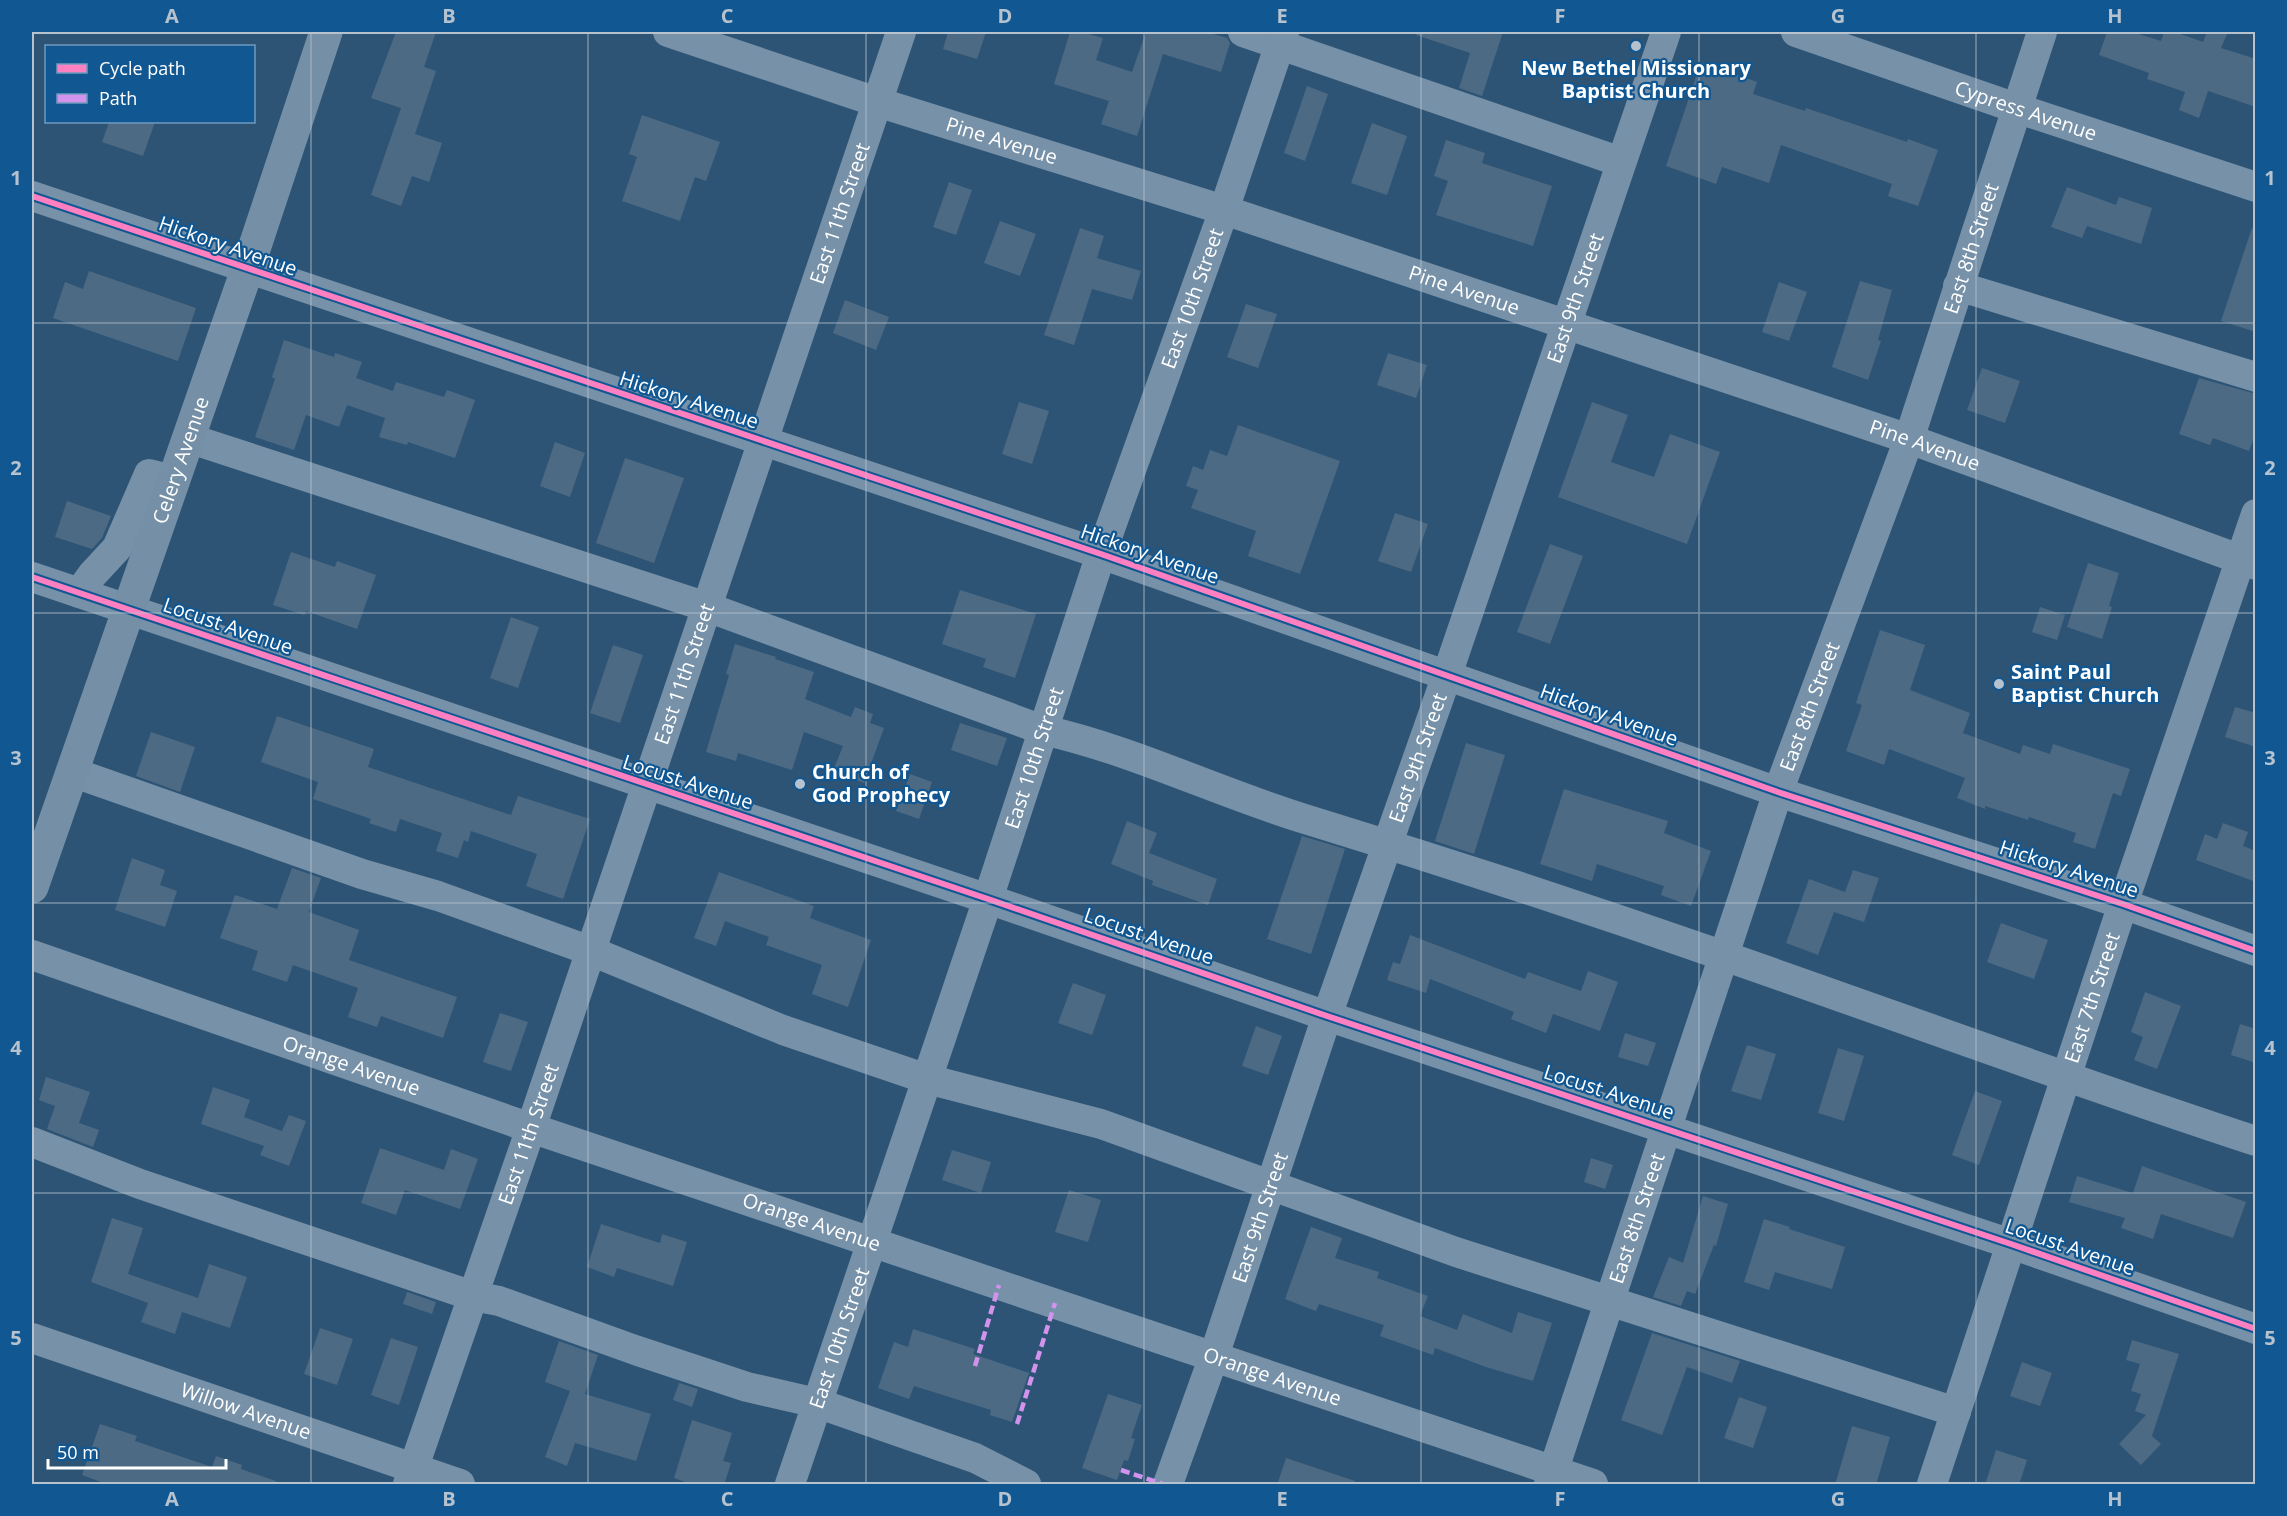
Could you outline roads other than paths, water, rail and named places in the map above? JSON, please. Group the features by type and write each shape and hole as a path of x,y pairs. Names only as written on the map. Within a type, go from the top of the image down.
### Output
{"main road":[{"name":"Celery Avenue","path":"32,887 326,32"}],"street":[{"name":"Pine Avenue","path":"668,32 877,102 1224,210 1909,439 2248,563"},
{"name":"East 11th Street","path":"410,1477 531,1128 901,32"},
{"path":"1243,32 1282,37 1621,162"},
{"name":"East 9th Street","path":"1168,1485 1666,32"},
{"name":"Cypress Avenue","path":"1796,32 2256,188"},
{"name":"East 8th Street","path":"1551,1478 1778,792 1909,439 2042,32"},
{"name":"East 10th Street","path":"790,1485 988,899 1101,554 1224,210 1282,37"},
{"name":"Hickory Avenue","path":"32,196 246,270 1101,554 1778,792 2123,904 2256,951"},
{"path":"1958,286 2256,377"},
{"path":"188,438 707,607 1043,730 1081,739 1301,818 1388,843 1725,956 2122,1097 2256,1141"},
{"path":"80,593 92,575 117,548 148,474 173,480"},
{"name":"East 7th Street","path":"1932,1485 2123,904 2248,563 2256,514"},
{"name":"Locust Avenue","path":"32,577 988,899 1327,1016 2011,1244 2256,1329"},
{"path":"72,772 362,874 438,896 591,951 783,1030 927,1078 1101,1124 1456,1252 1956,1412"},
{"name":"Orange Avenue","path":"32,955 531,1128 1214,1356 1551,1478 1593,1485"},
{"path":"32,1142 140,1184 473,1296 499,1301 728,1381 817,1403 975,1458 1026,1485"},
{"name":"Willow Avenue","path":"32,1338 410,1477 460,1485"}],"place":[{"name":"New Bethel Missionary Baptist Church","path":"1636,46"},
{"name":"Saint Paul Baptist Church","path":"1999,684"},
{"name":"Church of God Prophecy","path":"800,784"}]}
